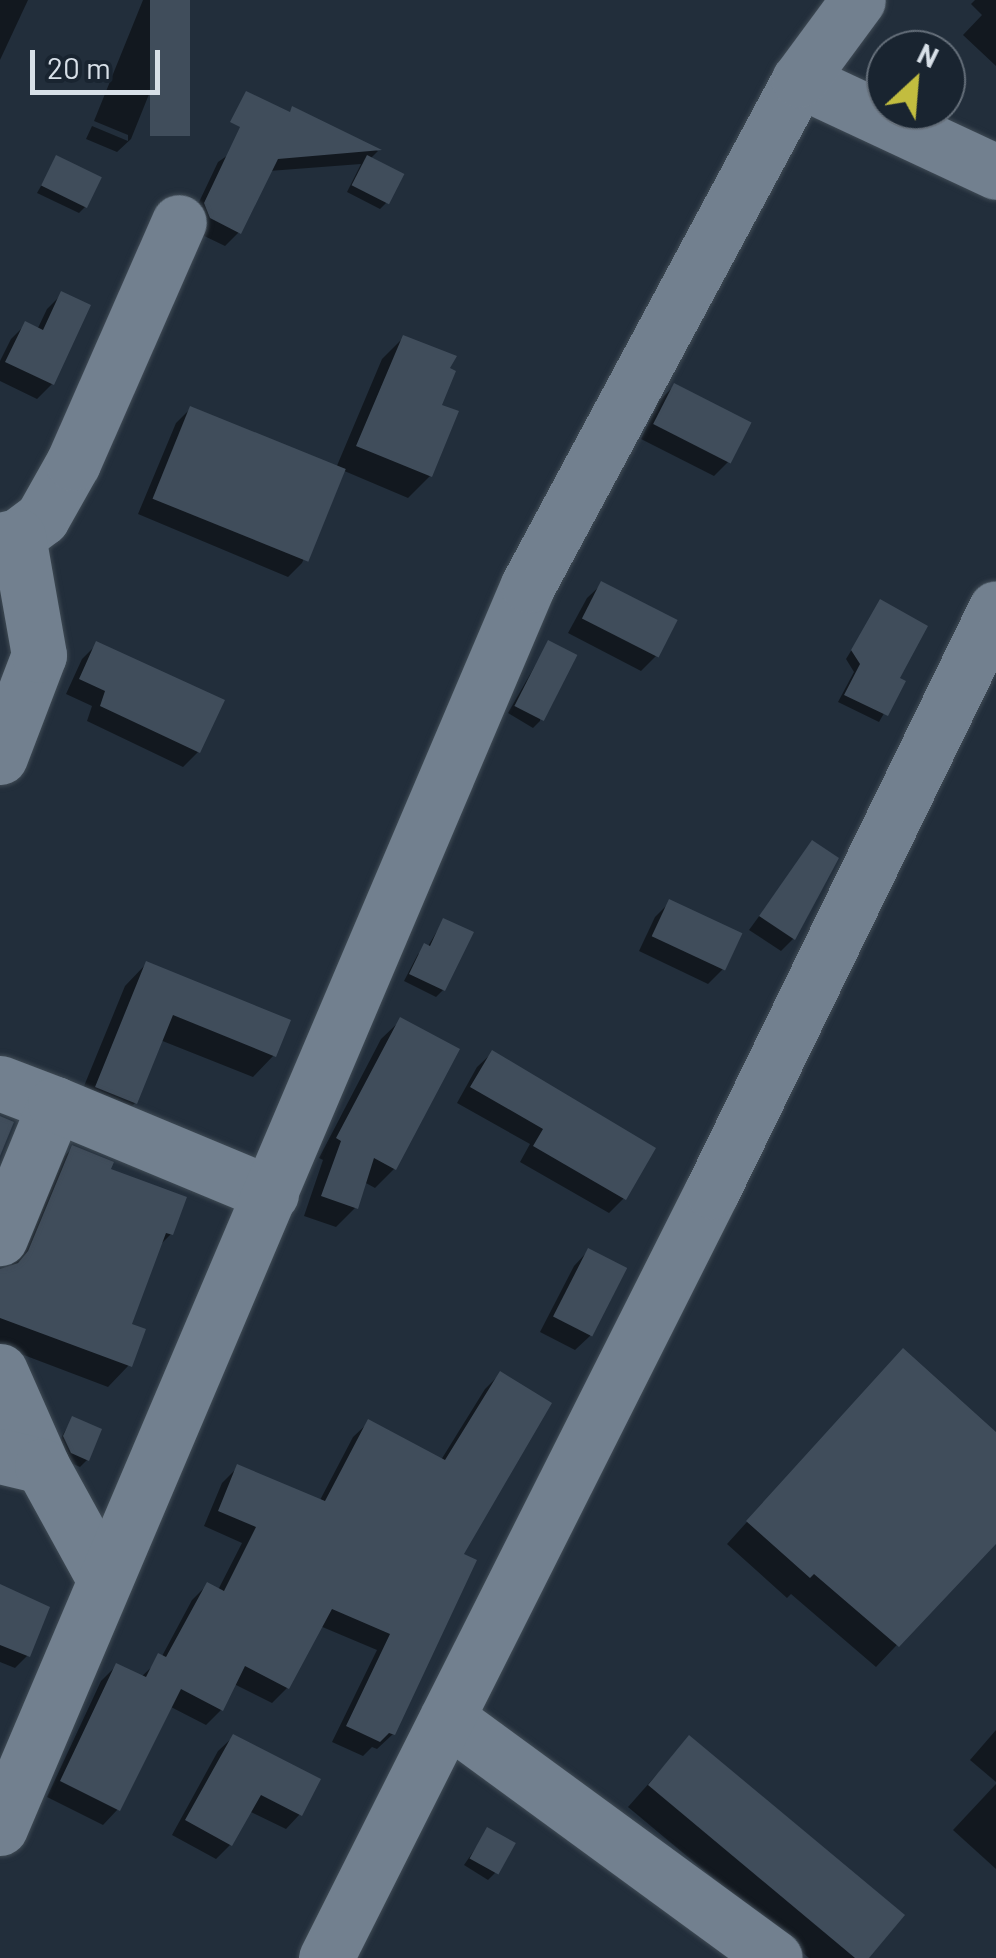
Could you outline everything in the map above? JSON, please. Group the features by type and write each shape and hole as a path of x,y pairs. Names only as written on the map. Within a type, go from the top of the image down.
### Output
{"street":[{"path":"0,1828 103,1577 271,1194 528,585 799,80 858,0"},
{"path":"799,80 996,172"},
{"path":"0,757 39,655 9,538 42,518 74,463 180,222"},
{"path":"326,1958 712,1191 996,608"},
{"path":"0,1084 271,1194"},
{"path":"0,1238 55,1104"},
{"path":"0,1371 21,1461 103,1577"},
{"path":"447,1718 775,1958"}],"building":[{"path":"150,0 190,0 190,136 150,136"},
{"path":"246,91 290,112 292,106 382,150 278,159 241,234 210,218 204,203 240,127 230,122"},
{"path":"56,155 102,177 87,208 41,186"},
{"path":"367,155 404,174 389,204 352,185"},
{"path":"61,291 91,305 54,385 5,362 25,321 43,330"},
{"path":"403,335 457,356 450,368 456,371 442,405 459,411 432,477 356,446"},
{"path":"674,383 752,422 731,463 653,424"},
{"path":"190,406 346,469 308,562 153,499"},
{"path":"601,581 678,620 659,657 582,618"},
{"path":"880,599 928,626 900,678 906,681 888,716 844,695 860,664 851,650"},
{"path":"548,640 577,655 544,721 514,706"},
{"path":"96,641 225,700 200,753 100,706 105,691 79,679"},
{"path":"812,840 839,858 795,940 759,916"},
{"path":"669,899 742,933 725,970 652,936"},
{"path":"443,918 474,932 445,991 409,974 424,943 430,946"},
{"path":"146,961 291,1020 276,1057 173,1015 137,1104 95,1087"},
{"path":"400,1017 460,1049 396,1170 374,1158 358,1209 321,1196 341,1141 336,1138"},
{"path":"492,1050 656,1148 626,1200 533,1146 543,1129 470,1087"},
{"path":"0,1116 14,1122 0,1156"},
{"path":"72,1145 114,1162 111,1169 187,1197 173,1235 166,1233 132,1324 146,1329 132,1367 0,1318 0,1269 18,1263 28,1251"},
{"path":"588,1248 627,1268 592,1337 553,1317"},
{"path":"903,1348 996,1432 996,1544 899,1647 814,1574 810,1578 746,1521"},
{"path":"500,1371 552,1403 464,1554 477,1560 395,1735 389,1733 380,1742 346,1726 390,1634 332,1609 289,1689 245,1666 223,1711 181,1689 120,1811 60,1781 116,1663 146,1677 158,1653 166,1657 207,1582 224,1591 256,1527 218,1511 237,1464 325,1501 368,1419 445,1460"},
{"path":"72,1416 102,1429 89,1461 71,1453 63,1436"},
{"path":"0,1584 50,1607 30,1657 0,1645"},
{"path":"233,1734 321,1779 302,1816 261,1795 232,1846 185,1820"},
{"path":"689,1735 905,1915 869,1958 855,1958 648,1785"},
{"path":"487,1827 516,1843 498,1874 470,1858"}]}
